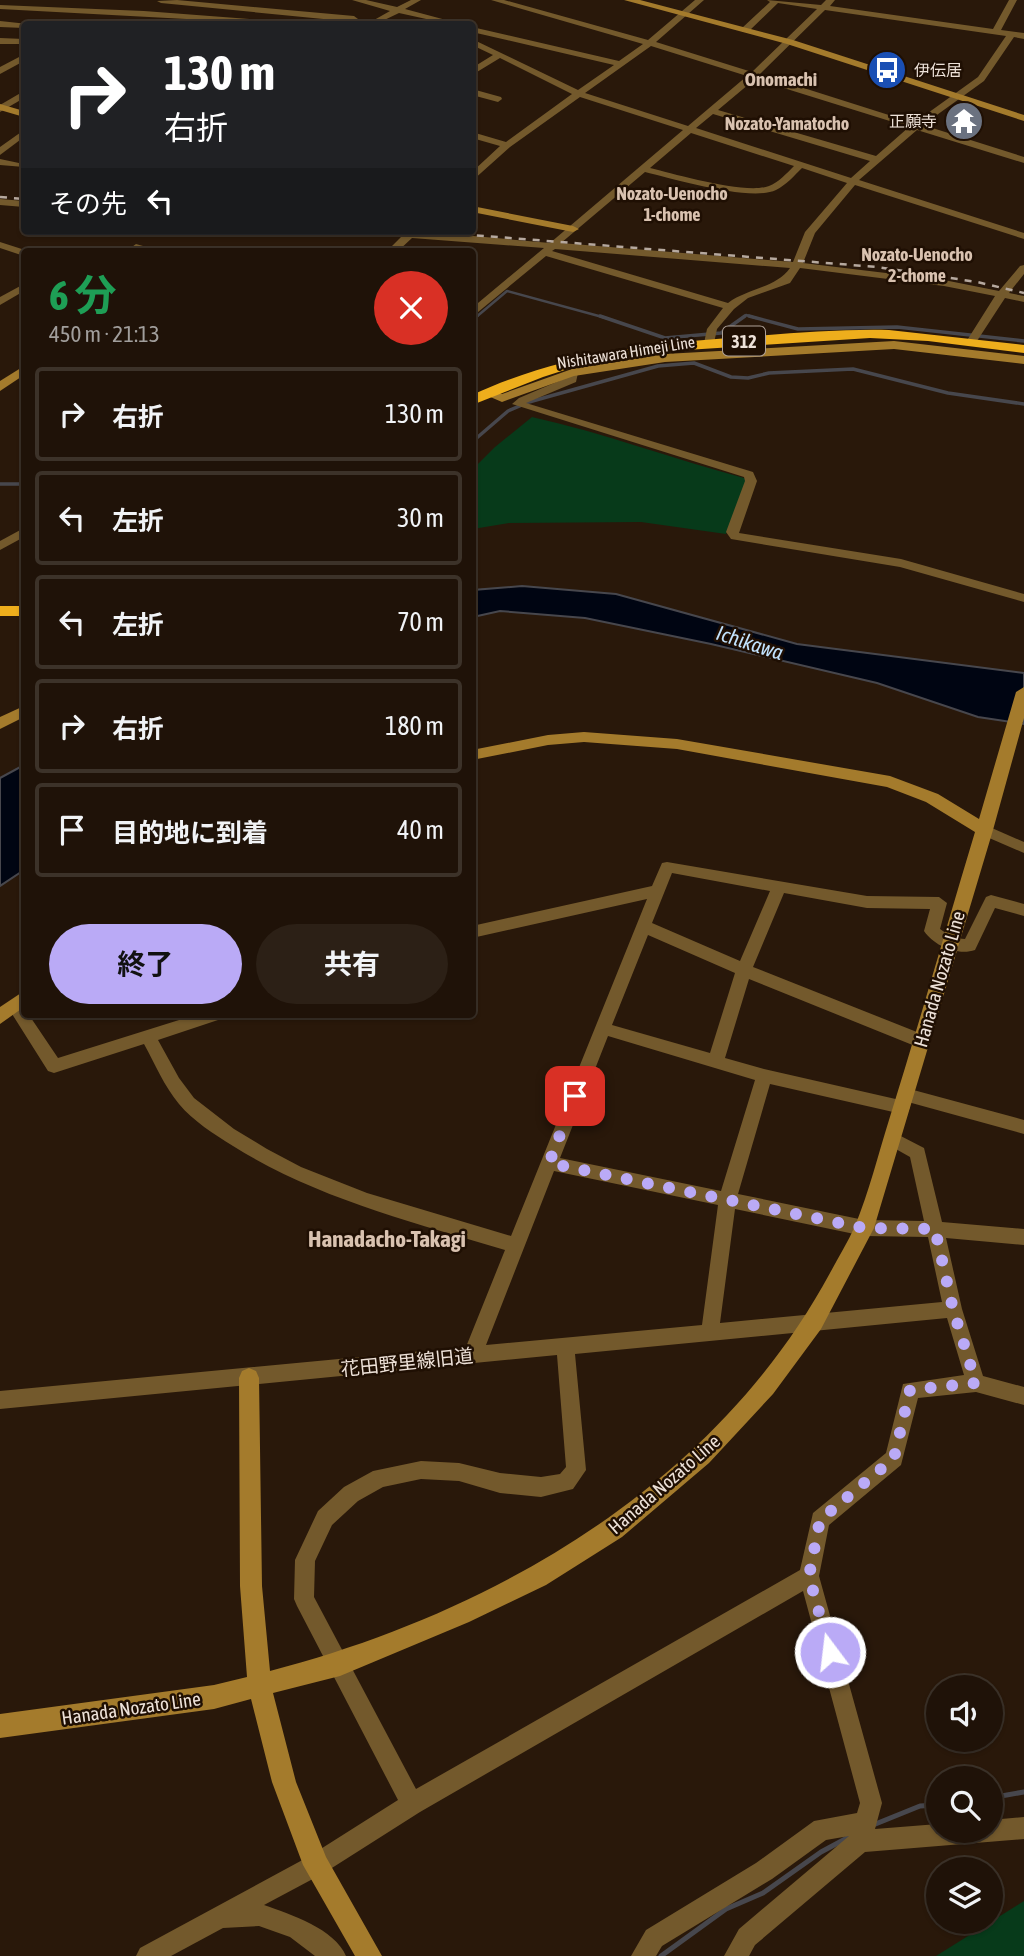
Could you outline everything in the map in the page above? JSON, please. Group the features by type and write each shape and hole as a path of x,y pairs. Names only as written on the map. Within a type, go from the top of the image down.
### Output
{"highway":[{"name":"312","path":"480,393 534,373 588,358 626,351 709,343 862,334 1024,349"},
{"path":"0,611 21,611"}],"main road":[{"path":"629,0 790,42 1024,118"},
{"path":"1,108 21,113"},
{"path":"476,210 573,229"},
{"name":"Nishitawara Himeji Line","path":"480,393 502,398 572,373 665,358 894,345 1024,360"},
{"path":"0,387 21,372"},
{"name":"Hanada Nozato Line","path":"0,1726 214,1697 340,1664 461,1614 538,1577 614,1529 701,1456 766,1387 814,1322 864,1228 893,1139 1024,692"},
{"path":"0,723 21,712"},
{"path":"476,754 548,740 584,737 677,744 890,782 932,798 986,825"},
{"path":"0,1017 20,1002"},
{"path":"249,1378 251,1586 259,1684 284,1782 316,1865 369,1956"}],"street":[{"path":"0,7 12,0"},
{"path":"356,0 383,2 400,10 444,21"},
{"path":"377,21 417,0"},
{"path":"496,0 650,43 1024,160"},
{"path":"476,174 507,145 650,43 700,0"},
{"path":"746,30 774,0 1024,36"},
{"path":"476,311 754,75 831,0"},
{"path":"996,32 1013,0"},
{"path":"131,21 162,1 354,19"},
{"path":"346,21 383,2"},
{"path":"0,7 143,13 194,21 239,21"},
{"path":"213,19 223,7"},
{"path":"408,21 419,15"},
{"path":"419,15 432,21"},
{"path":"0,24 21,25"},
{"path":"476,30 622,64"},
{"path":"709,343 712,329 730,307 744,296 786,281 797,265 810,232 853,181 917,125 955,95 981,79 1011,35"},
{"path":"0,41 21,42"},
{"path":"476,44 496,56 579,94 1024,236"},
{"path":"0,51 21,53"},
{"path":"476,53 496,56"},
{"path":"476,69 496,56"},
{"path":"0,71 21,60"},
{"path":"476,93 498,99"},
{"path":"1,108 21,96"},
{"path":"710,111 878,160"},
{"path":"0,152 21,136"},
{"path":"476,136 507,145"},
{"path":"0,162 21,166"},
{"path":"642,169 703,183 766,190 780,183 801,164"},
{"path":"0,202 21,204"},
{"path":"395,248 409,235"},
{"path":"428,235 551,249 797,265 944,283 1024,299"},
{"path":"0,245 21,252"},
{"path":"551,249 730,307"},
{"path":"971,342 1002,294 1024,268"},
{"path":"0,302 21,289"},
{"path":"572,373 572,380 518,404 749,475 751,481 732,532 735,536 901,563 1024,597"},
{"path":"0,546 21,534"},
{"path":"986,825 1024,848"},
{"path":"472,1356 667,867 867,902 939,903 932,931 949,943 970,946 990,901 1024,910"},
{"path":"715,1062 744,971 779,887"},
{"path":"476,931 656,891"},
{"path":"643,926 744,971 921,1041"},
{"path":"28,1018 54,1066 206,1018"},
{"path":"602,1028 764,1076 904,1101 1024,1127"},
{"path":"148,1037 190,1104 262,1157 307,1178 364,1199 515,1245"},
{"path":"710,1332 727,1201 764,1076"},
{"path":"893,1139 918,1153 953,1309 976,1383"},
{"path":"549,1163 864,1228 935,1229 1024,1237"},
{"name":"花田野里線旧道","path":"0,1400 953,1309"},
{"path":"412,1804 304,1599 306,1560 325,1518 351,1494 380,1478 421,1470 459,1472 500,1483 541,1487 566,1482 576,1470 565,1345"},
{"path":"736,1956 747,1937 863,1832 871,1804 809,1576 820,1520 894,1458 910,1390 976,1383 1024,1396"},
{"path":"148,1956 316,1865 412,1804 809,1576"},
{"path":"643,1956 654,1938 764,1871 822,1829 863,1832 1024,1828"},
{"path":"218,1918 259,1915 297,1928 334,1956"}],"green space":[{"path":"532,417 747,481 726,534 641,522 509,523 476,528 476,466"},
{"path":"1024,1901 1024,1956 936,1956 971,1934 1003,1934 1003,1914"}],"water":[{"name":"Ichikawa","path":"522,586 616,594 797,644 1024,673 1024,724 978,717 877,683 585,618 500,611 476,616 476,590"},
{"path":"21,767 21,872 0,886 0,778"}],"waterway":[{"path":"476,317 507,291 606,318"},
{"path":"742,318 746,315 752,317"},
{"path":"600,316 606,318"},
{"path":"606,318 665,338 721,333 745,316"},
{"path":"752,317 798,329 897,327 1024,341"},
{"path":"752,317 756,318"},
{"path":"476,439 508,411 529,402 658,366 694,363 731,377 748,378 769,373 853,369 948,393 1024,404"},
{"path":"0,484 21,484"},
{"path":"1003,1796 1024,1792"},
{"path":"873,1825 926,1806"},
{"path":"661,1956 726,1909 763,1893 821,1852 849,1837"}],"railway":[{"path":"0,197 21,199"},
{"path":"472,235 877,267 977,282 1024,293"}],"place":[{"name":"伊伝居","path":"887,70"},
{"name":"正願寺","path":"964,121"}],"district":[{"name":"Onomachi","path":"781,79"},
{"name":"Nozato-Yamatocho","path":"787,123"},
{"name":"Nozato-Uenocho 1-chome","path":"672,203"},
{"name":"Nozato-Uenocho 2-chome","path":"917,264"},
{"name":"Hanadacho-Takagi","path":"387,1239"}],"route":[{"path":"575,1096 549,1163 864,1228 935,1229 953,1309 976,1383 910,1390 894,1458 820,1520 809,1576 830,1652"}]}
